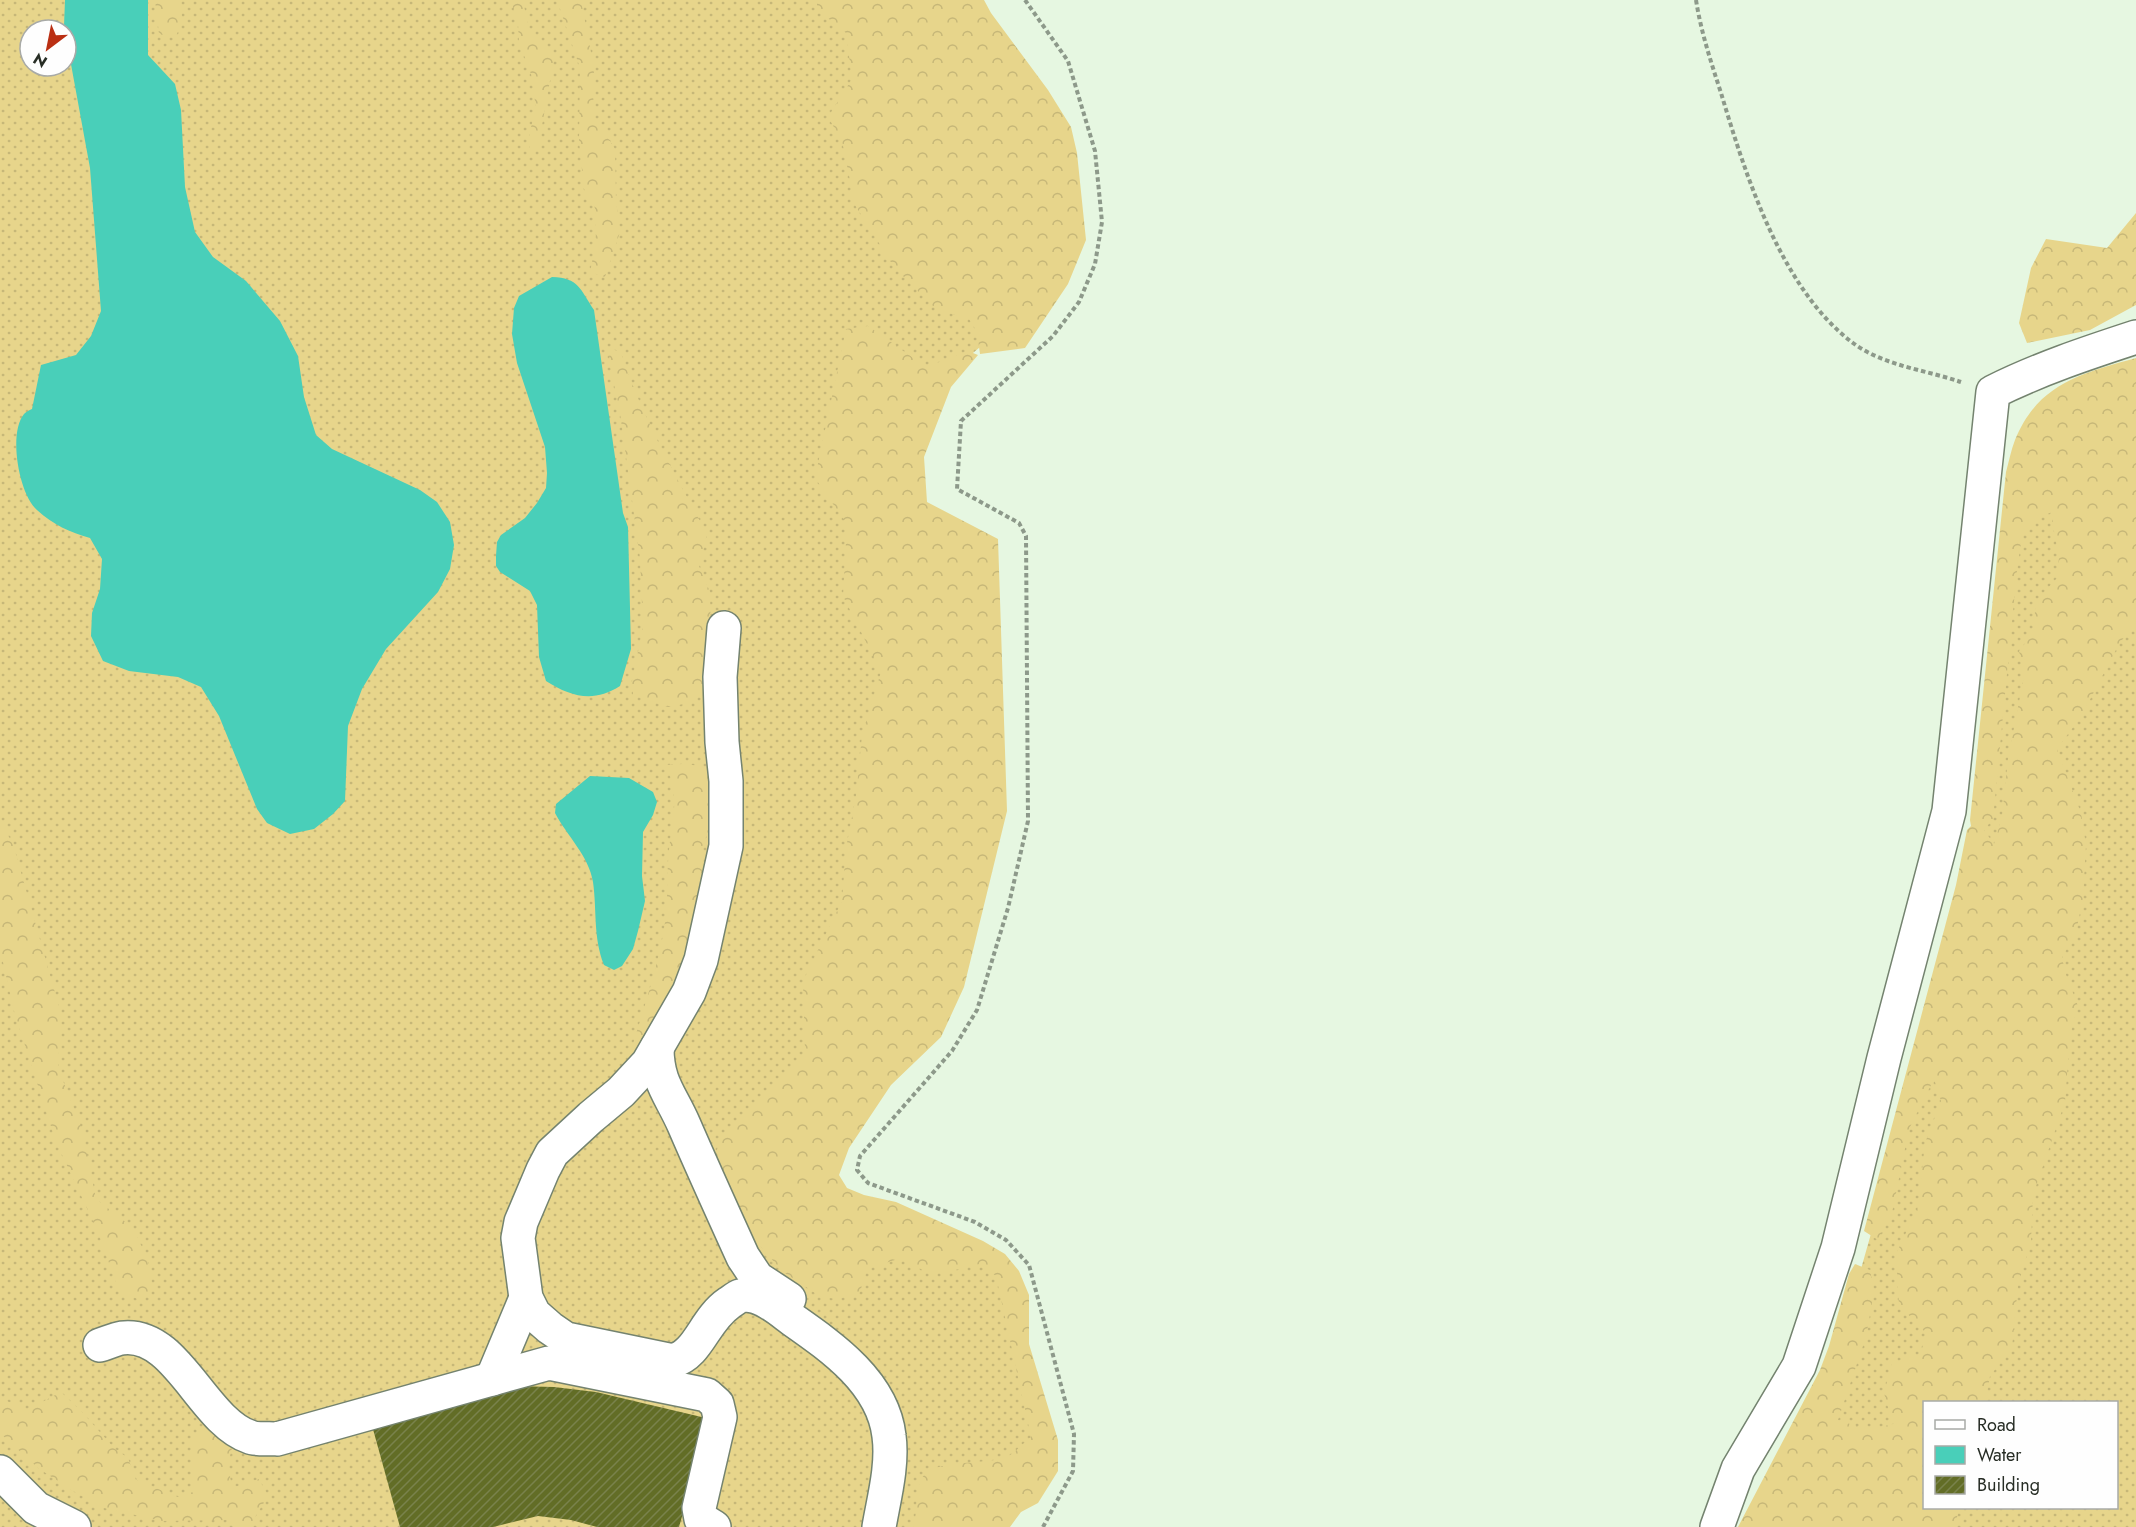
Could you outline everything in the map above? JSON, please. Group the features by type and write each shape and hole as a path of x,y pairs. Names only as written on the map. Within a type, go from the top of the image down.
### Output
{"street":[{"path":"1717,1527 1738,1469 1799,1365 1834,1258 1949,811 1993,392 2023,377 2136,337"},
{"path":"724,628 720,677 726,781 726,846 701,960 689,992 648,1063 621,1092 552,1153 543,1170 521,1222 518,1238 526,1298 534,1314 566,1339 673,1360 684,1358 718,1311 740,1296 752,1296 768,1302 809,1331 863,1378 876,1396 890,1437 885,1494 879,1527"},
{"path":"657,1048 657,1064 661,1083 679,1115 743,1257 757,1278 801,1307 860,1357 879,1377 891,1398 899,1422 902,1446 891,1527"},
{"path":"621,1092 638,1087 654,1089 671,1100"},
{"path":"740,1296 743,1257"},
{"path":"492,1379 526,1298"},
{"path":"100,1345 123,1338 140,1340 159,1350 178,1365 214,1412 250,1438 277,1438 549,1363 707,1395 717,1404 720,1416 699,1508 701,1519 714,1527"},
{"path":"0,1472 36,1508 74,1527"}],"path":[{"path":"1025,0 1068,61 1095,151 1102,222 1095,264 1079,302 1053,336 961,421 957,489 1019,523 1026,536 1028,821 1008,908 977,1010 952,1052 860,1156 857,1170 868,1183 975,1222 1006,1240 1029,1265 1074,1434 1073,1471 1043,1527"},
{"path":"1696,0 1700,23 1738,150 1766,223 1799,283 1830,324 1855,345 1886,360 1993,392"}],"green space":[{"path":"0,0 964,0 1011,321 942,379 901,460 951,834 832,1171 849,1200 1006,1276 1040,1437 985,1527 0,1527"},
{"path":"155,0 181,0 182,23 175,38 159,34"},
{"path":"511,0 523,0 529,31 554,58 538,148 530,150 530,131 536,108 531,74 519,42 518,24"},
{"path":"557,0 581,0 594,68 593,115 615,149 616,200 620,232 605,277 590,272 596,242 595,208 584,189 579,141 580,68"},
{"path":"817,0 984,0 991,13 1048,90 1071,127 1077,153 1086,240 1068,284 1025,348 980,354 977,332 969,319 936,309 894,267 855,205 842,141 828,117 852,79 846,33 817,9"},
{"path":"2136,213 2136,305 2090,330 2027,343 2019,323 2031,268 2046,239 2107,248"},
{"path":"868,326 926,367 968,351 978,355 951,387 924,457 927,502 998,539 1007,811 964,987 941,1037 891,1085 849,1148 839,1175 847,1188 864,1195 896,1202 983,1241 1005,1254 1019,1271 1029,1295 1029,1344 1058,1440 1058,1471 1038,1503 1021,1512 1010,1527 913,1527 918,1487 926,1474 935,1468 947,1465 1000,1459 1013,1453 1031,1437 996,1276 980,1264 951,1271 926,1272 901,1258 867,1269 860,1292 838,1299 821,1297 782,1271 748,1232 715,1157 720,1139 746,1115 805,1052 803,981 842,901 846,848 856,796 862,735 881,672 843,596 847,524 815,478 846,329"},
{"path":"611,348 621,353 649,423 707,534 699,566 710,592 711,638 707,684 694,702 668,707 633,695 632,681 643,627 640,558 620,413 609,360"},
{"path":"2136,358 2136,622 2119,644 2082,715 2057,749 2081,813 2086,845 2083,898 2076,932 2062,957 2065,972 2078,1006 2070,1035 2065,1102 2033,1195 2031,1241 2018,1285 2012,1348 1990,1376 1985,1401 1923,1401 1923,1509 1959,1509 1955,1527 1738,1527 1820,1370 1849,1274 1855,1264 1870,1270 1874,1291 1866,1337 1838,1420 1868,1430 1901,1422 1891,1418 1884,1393 1892,1363 1920,1354 1927,1334 1899,1305 1896,1254 1918,1207 1925,1143 1941,1101 1934,1079 1909,1129 1892,1213 1878,1240 1864,1231 1956,885 1967,830 1971,826 2006,472 2011,452 2025,421 2036,405 2064,383 2098,369","holes":["2054,511 2052,521 2059,557 2057,578 2036,601 2033,633 2019,651 2024,676 2008,759 2002,817 1994,844 1984,830 1993,819 2023,529"]},
{"path":"2136,396 2136,1527 1752,1527 1831,1375 1979,852 2021,479"},
{"path":"665,765 703,766 711,779 714,817 701,850 706,875 690,962 635,1057 630,1054 653,976 666,919 668,860 674,796 670,775"},
{"path":"0,821 13,844 61,1014 58,1068 82,1129 96,1199 132,1227 147,1257 153,1290 140,1300 119,1291 98,1232 56,1142 14,1011 0,949"},
{"path":"61,1392 114,1448 128,1458 136,1480 178,1497 193,1492 193,1436 206,1423 232,1431 232,1448 228,1464 232,1488 259,1479 268,1496 249,1527 239,1527 228,1520 162,1521 104,1508 38,1468 0,1433 0,1398 27,1410"}],"water":[{"path":"65,0 148,0 148,55 175,84 181,110 185,187 195,232 213,257 246,281 280,321 298,356 304,397 316,435 332,449 420,490 437,502 450,522 454,545 450,569 438,592 386,649 362,689 348,726 345,801 314,829 290,834 267,823 257,809 219,716 201,687 178,677 129,671 103,661 91,636 92,613 100,589 102,559 90,538 49,520 37,510 25,491 18,464 17,435 19,423 24,414 32,409 41,365 76,355 91,336 101,311 90,168 74,78 78,78 78,18 64,18"},
{"path":"552,277 573,282 582,291 594,310 623,513 628,527 631,649 620,686 601,695 592,696 564,691 546,681 539,657 537,605 530,591 500,572 496,566 497,542 501,535 525,518 546,488 545,447 517,363 512,334 514,308 519,296"},
{"path":"590,776 629,778 653,792 657,802 653,815 643,832 642,876 645,901 638,931 633,949 622,966 614,970 604,965 601,955 591,873 555,813 556,804"}],"building":[{"path":"514,1386 554,1387 596,1392 710,1419 679,1527 597,1527 571,1520 538,1516 493,1527 400,1527 371,1422"}]}
